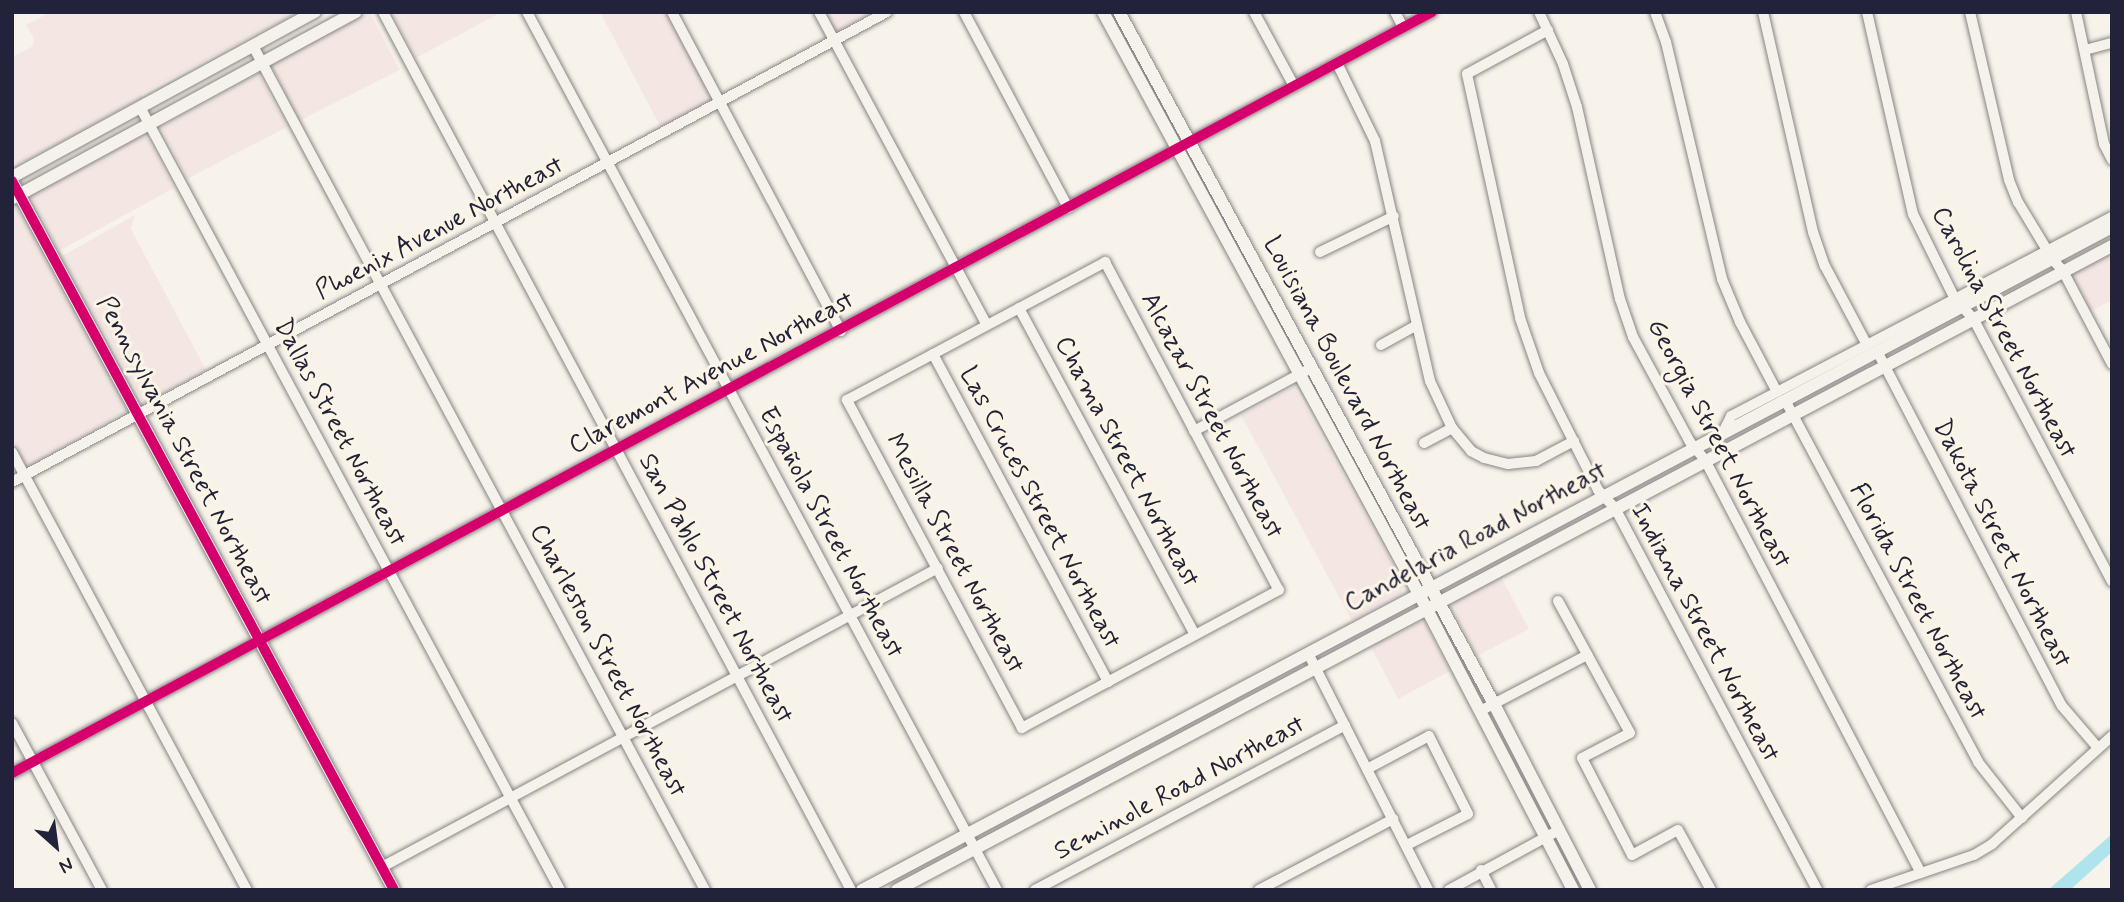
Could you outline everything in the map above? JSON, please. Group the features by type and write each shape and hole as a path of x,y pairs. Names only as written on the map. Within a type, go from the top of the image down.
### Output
{"main road":[{"path":"12,179 315,12"},
{"path":"16,197 356,12"},
{"name":"Louisiana Boulevard Northeast","path":"1103,12 1298,376 1425,591"},
{"name":"Louisiana Boulevard Northeast","path":"1119,12 1311,368 1425,591 1494,704 1590,890"},
{"name":"Pennsylvania Street Northeast","path":"12,179 16,197 138,414 394,890"},
{"name":"Candelaria Road Northeast","path":"862,890 1723,432 1781,396 2050,254 2112,228"},
{"name":"Candelaria Road Northeast","path":"897,890 1432,604 2112,246"},
{"name":"Louisiana Boulevard Northeast","path":"1432,604 1480,711 1573,890"}],"street":[{"name":"San Pablo Street Northeast","path":"383,12 493,223 851,890"},
{"name":"Española Street Northeast","path":"527,12 996,890"},
{"path":"673,12 841,331"},
{"path":"819,12 987,325"},
{"name":"Phoenix Avenue Northeast","path":"12,482 887,12"},
{"path":"964,12 1068,208"},
{"path":"1254,12 1294,86"},
{"path":"1395,12 1403,27"},
{"name":"Claremont Avenue Northeast","path":"12,774 1432,12"},
{"name":"Georgia Street Northeast","path":"1539,12 1577,107 1620,299 1633,337 1693,448 1705,460 1922,873"},
{"name":"Florida Street Northeast","path":"1655,12 1666,42 1722,279 1740,322 1781,396 1794,413 1978,762 2022,818"},
{"name":"Dakota Street Northeast","path":"1763,12 1813,232 1825,266 1884,365 2062,706 2098,748"},
{"name":"Carolina Street Northeast","path":"1867,12 1913,214 1958,303 1973,318 2112,582"},
{"path":"1970,12 2008,180 2018,202 2063,271 2110,359"},
{"path":"2076,12 2104,144 2112,160"},
{"name":"Indiana Street Northeast","path":"1548,30 1467,75 1520,318 1539,373 1602,496 1615,508 1818,890"},
{"path":"2085,50 2112,43"},
{"name":"Charleston Street Northeast","path":"253,46 705,890"},
{"path":"1337,63 1375,141 1430,381 1452,428 1471,451 1484,458 1508,464 1536,461 1574,441"},
{"name":"Dallas Street Northeast","path":"140,107 560,890"},
{"path":"1320,253 1394,216"},
{"path":"2050,254 2112,217"},
{"name":"Alcazar Street Northeast","path":"1019,308 1105,262 1279,590 1195,635"},
{"path":"933,354 1019,308"},
{"name":"Chama Street Northeast","path":"1019,308 1195,635"},
{"path":"1381,345 1417,325"},
{"name":"Mesilla Street Northeast","path":"933,354 847,400 1023,728 1108,682"},
{"name":"Las Cruces Street Northeast","path":"933,354 1108,682"},
{"path":"1194,431 1311,368"},
{"path":"1424,443 1452,428"},
{"path":"12,452 247,890"},
{"path":"382,867 938,568"},
{"path":"1558,601 1630,733 1582,758 1632,855 1678,830 1711,890"},
{"path":"1108,682 1195,635"},
{"path":"1308,653 1429,890"},
{"path":"1480,711 1587,655"},
{"path":"12,723 102,890"},
{"name":"Seminole Road Northeast","path":"1035,890 1345,725"},
{"path":"1367,769 1429,736 1468,814 1407,845"},
{"path":"1871,890 1974,855 1992,844 2112,736"},
{"path":"1259,890 1393,819"},
{"path":"1449,890 1481,870 1559,830"},
{"path":"1481,870 1492,890"}],"shaded area":[{"path":"50,12 298,12 141,94 142,98 16,163 12,160 12,57 33,46 34,39 26,25"},
{"path":"370,12 400,70 300,121 270,63"},
{"path":"391,12 502,12 416,58"},
{"path":"600,12 665,12 714,99 661,128"},
{"path":"825,12 873,12 835,32"},
{"path":"256,75 260,77 287,127 187,179 161,127"},
{"path":"142,136 148,139 174,188 59,251 31,196"},
{"path":"12,206 17,208 127,411 31,465 25,463 12,438"},
{"path":"135,215 131,229 206,370 144,404 62,256"},
{"path":"2112,250 2112,300 2091,311 2071,273"},
{"path":"1294,387 1404,584 1401,594 1352,621 1241,415"},
{"path":"1501,577 1529,629 1477,656 1451,607 1455,601"},
{"path":"1419,622 1425,623 1450,671 1398,699 1371,647"}],"water":[{"path":"2112,834 2112,852 2070,890 2048,890"}],"cycle path":[{"path":"12,773 1432,12"},
{"path":"12,181 394,890"}]}
